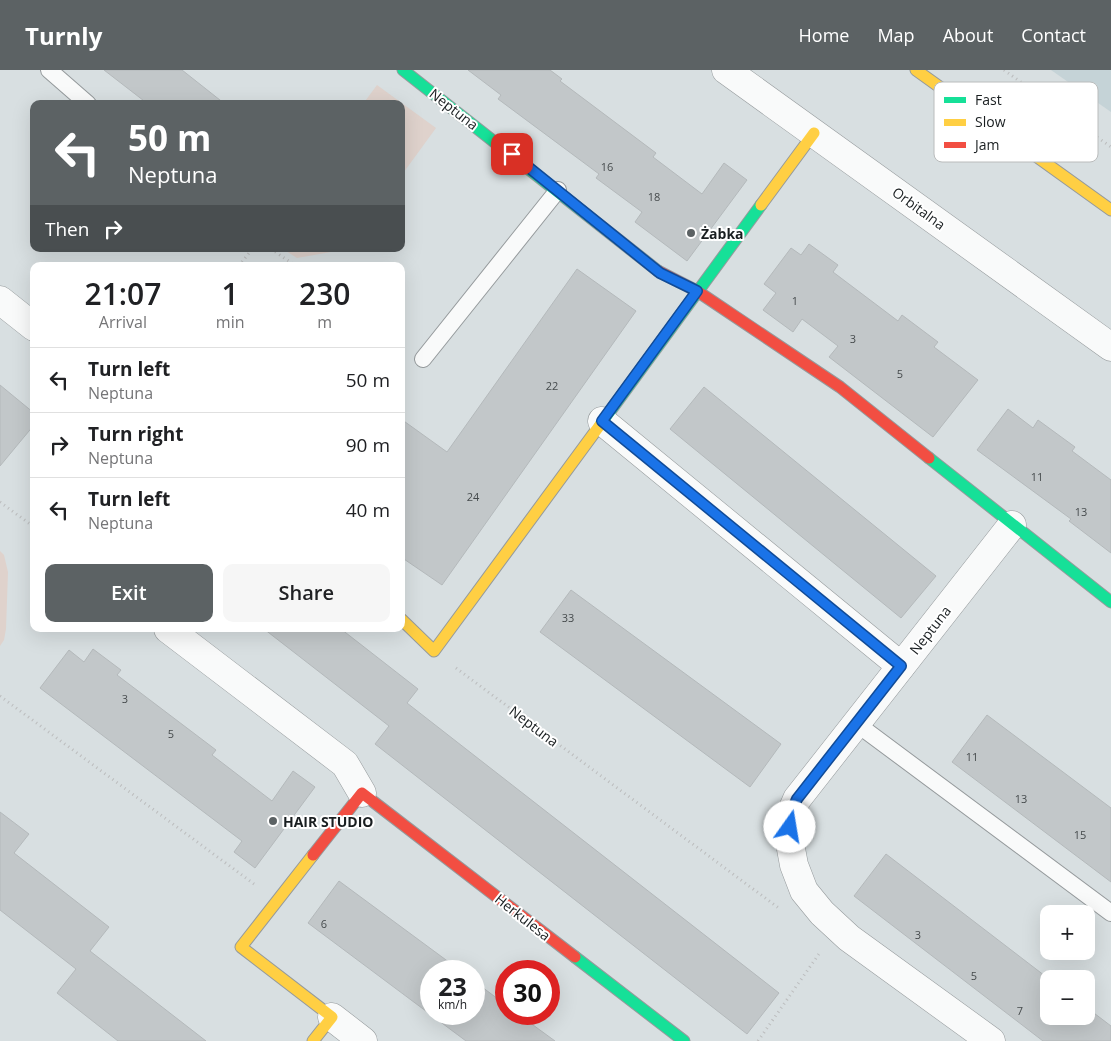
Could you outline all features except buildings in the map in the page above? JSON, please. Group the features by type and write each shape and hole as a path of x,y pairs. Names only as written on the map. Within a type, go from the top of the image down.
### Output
{"street":[{"name":"Neptuna","path":"403,70 558,190 660,273 697,291 840,387 1111,602"},
{"name":"Orbitalna","path":"726,70 1111,347"},
{"path":"916,70 934,83"},
{"path":"405,623 434,651 814,133"},
{"path":"1044,162 1111,210"},
{"path":"0,300 30,324"},
{"name":"Neptuna","path":"602,421 901,666 1012,525"},
{"name":"Herkulesa","path":"172,632 345,764 362,793 684,1041"},
{"path":"901,666 797,799 790,815 790,838 794,865 804,891 822,913 849,938 991,1041"},
{"path":"362,793 241,947 363,1041"},
{"path":"313,1041 332,1017"}],"lane":[{"path":"49,70 83,100"},
{"path":"423,359 558,190"},
{"path":"857,724 1111,913"}],"path":[{"path":"1004,70 1021,82"},
{"path":"1098,138 1111,147"},
{"path":"242,262 250,252"},
{"path":"275,252 290,262"},
{"path":"0,502 30,524"},
{"name":"Neptuna","path":"434,651 784,912"},
{"path":"0,696 277,901"},
{"path":"758,1041 838,927"}],"shaded area":[{"path":"1051,70 1111,70 1111,112 1098,103 1098,82 1068,82"},
{"path":"377,85 398,100 366,100"},
{"path":"405,105 436,128 405,171"},
{"path":"288,252 331,252 297,258"},
{"path":"0,551 4,555 8,572 6,629 4,640 0,646"}],"traffic: fast":[{"path":"403,70 658,271"},
{"path":"600,425 761,205"},
{"path":"929,458 1111,602"},
{"path":"575,957 684,1041"}],"traffic: slow":[{"path":"916,70 934,83"},
{"path":"761,205 814,133"},
{"path":"1044,162 1111,210"},
{"path":"405,623 434,651 600,425"},
{"path":"313,855 241,947 332,1017 313,1041"}],"traffic: jam":[{"path":"658,271 697,291 840,387 929,458"},
{"path":"313,855 362,793 575,957"}],"place":[{"name":"Żabka","path":"691,233"},
{"name":"HAIR STUDIO","path":"273,821"}],"route":[{"path":"512,154 660,273 697,291 602,421 901,666 797,799 790,815 790,827"}]}
